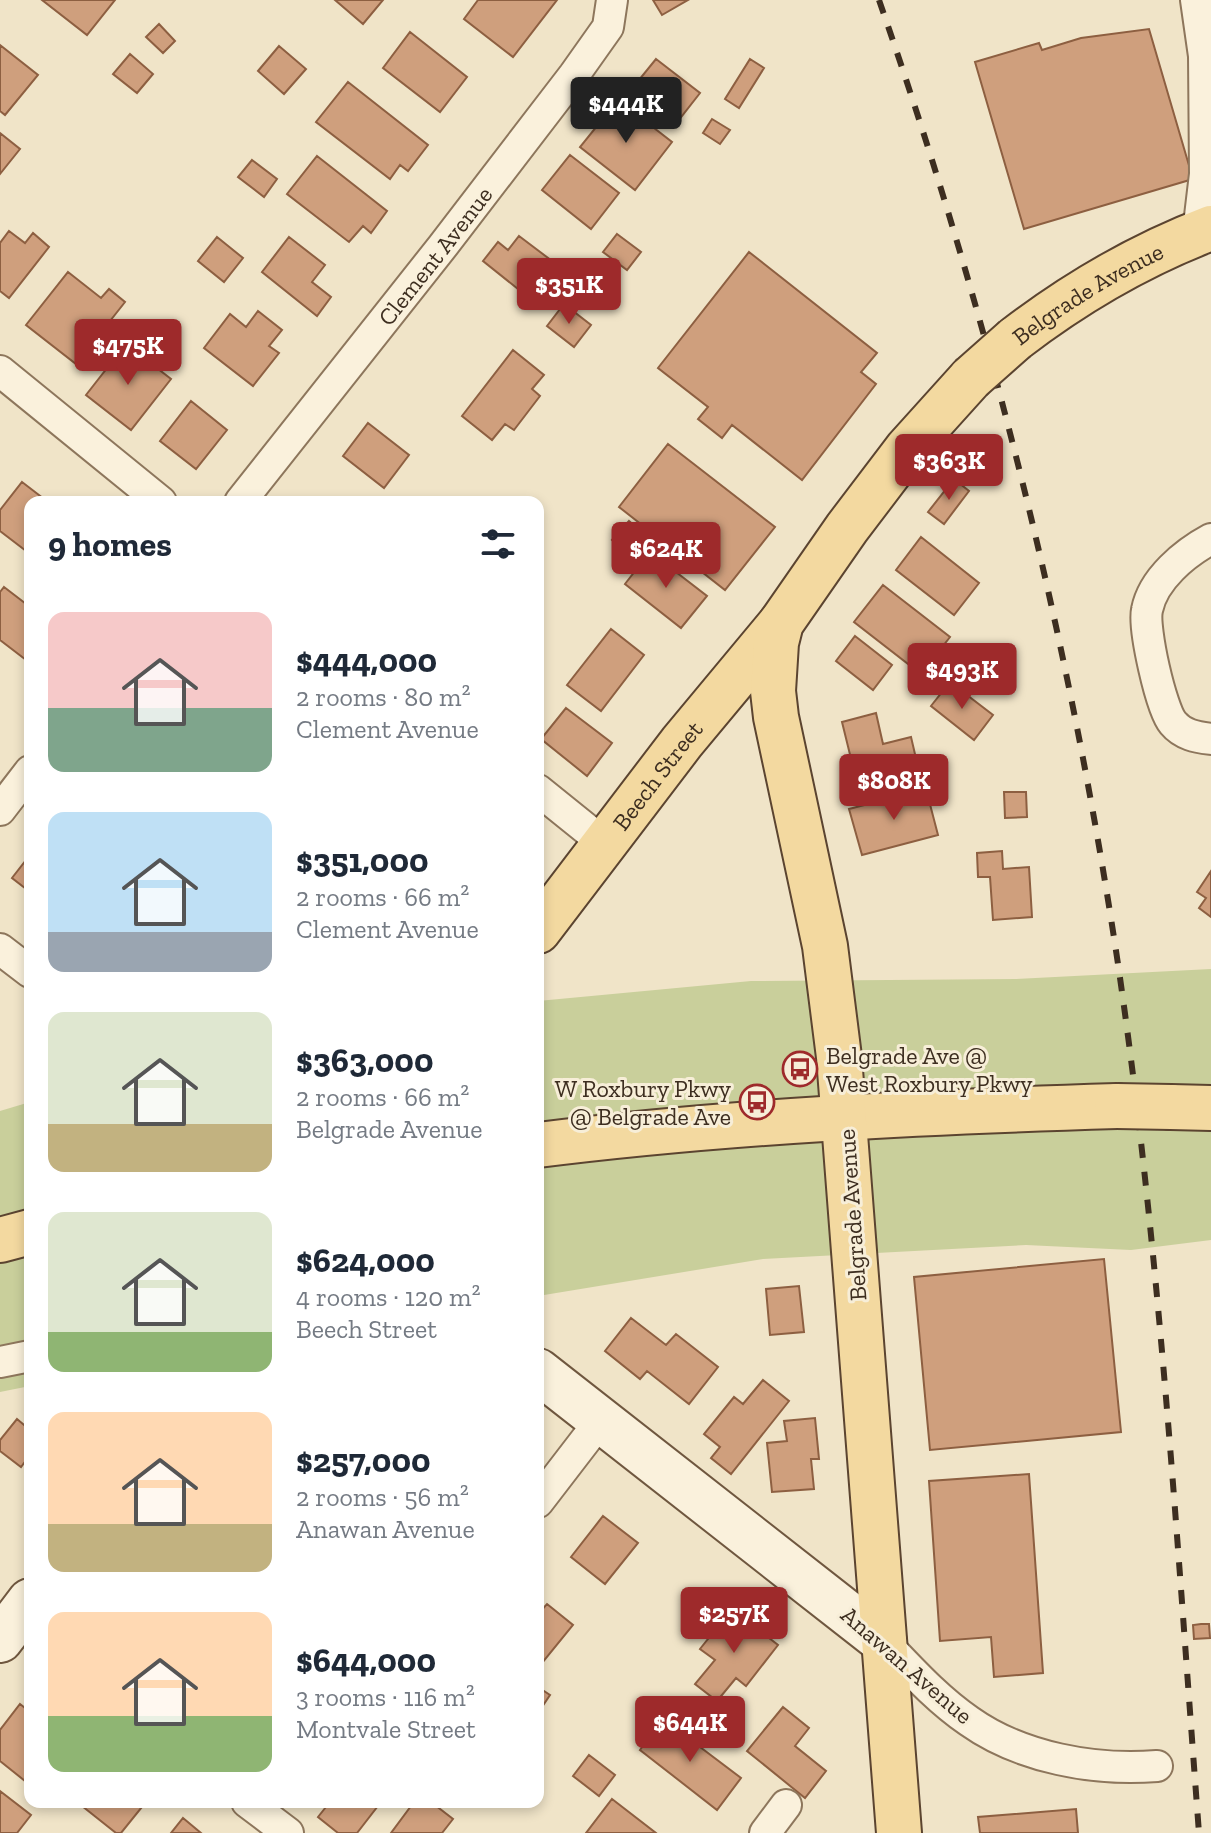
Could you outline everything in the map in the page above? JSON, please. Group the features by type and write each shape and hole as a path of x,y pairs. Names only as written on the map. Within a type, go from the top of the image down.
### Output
{"main road":[{"name":"Belgrade Avenue","path":"899,1833 844,1118 825,946 776,717 774,666 781,623 907,449 971,378 1015,339 1059,307 1105,278 1204,231"},
{"name":"Beech Street","path":"544,923 682,742 781,623"},
{"path":"544,1144 678,1130 931,1112 1117,1106 1191,1107"},
{"path":"0,1240 24,1234"}],"street":[{"name":"Clement Avenue","path":"245,496 583,63 608,27 612,0"},
{"path":"1196,0 1207,66 1204,231"},
{"path":"0,371 154,496"},
{"path":"1211,539 1194,549 1158,583 1147,611 1150,654 1171,722 1189,736 1211,739"},
{"path":"0,810 24,779"},
{"path":"544,795 605,844"},
{"path":"0,949 24,967"},
{"path":"0,1362 24,1357"},
{"name":"Anawan Avenue","path":"544,1376 884,1642 946,1704 972,1724 1035,1752 1078,1762 1107,1767 1157,1766"},
{"path":"544,1494 601,1420"},
{"path":"765,1833 786,1805"},
{"path":"255,1808 288,1833"}],"green space":[{"path":"1211,969 1211,1240 1131,1250 1026,1245 763,1259 544,1295 544,1000 751,981 1016,979"},
{"path":"24,1104 24,1387 0,1392 0,1111"}],"building":[{"path":"42,0 115,0 87,35"},
{"path":"335,0 383,0 363,24"},
{"path":"478,0 557,0 513,57 464,19"},
{"path":"653,0 688,0 662,15"},
{"path":"159,24 175,41 163,53 146,37"},
{"path":"1149,29 1193,179 1024,229 975,62 1039,43 1042,50 1081,38"},
{"path":"410,32 467,77 440,112 383,68"},
{"path":"0,45 38,75 5,115 0,111"},
{"path":"279,46 306,69 284,94 258,71"},
{"path":"130,54 153,74 137,93 113,74"},
{"path":"656,59 700,93 678,121 634,86"},
{"path":"750,59 764,68 739,108 725,99"},
{"path":"348,82 428,145 408,171 400,165 390,179 316,122"},
{"path":"618,100 672,142 635,190 580,147"},
{"path":"712,119 730,130 720,144 703,133"},
{"path":"0,133 20,149 0,174"},
{"path":"570,155 619,193 591,229 542,190"},
{"path":"317,156 387,211 371,233 363,226 349,242 287,194"},
{"path":"252,160 277,179 264,197 238,177"},
{"path":"9,231 25,243 33,233 49,247 9,298 0,291 0,243"},
{"path":"617,234 641,252 627,270 603,252"},
{"path":"519,236 560,267 533,301 483,261 498,242 508,250"},
{"path":"217,237 243,258 224,282 198,261"},
{"path":"289,237 325,265 312,282 331,297 317,316 262,272"},
{"path":"749,252 877,353 861,372 876,384 802,480 732,425 722,438 698,419 708,407 658,368"},
{"path":"68,272 101,298 109,289 125,302 76,364 26,325"},
{"path":"564,304 591,325 574,347 547,326"},
{"path":"258,311 282,330 269,346 279,353 253,386 204,348 230,314 246,327"},
{"path":"126,344 171,379 131,430 86,395"},
{"path":"513,350 544,375 532,389 540,396 514,430 505,424 492,440 462,416"},
{"path":"191,401 227,430 196,469 160,441"},
{"path":"368,423 409,455 384,488 343,456"},
{"path":"668,444 775,527 725,590 619,507"},
{"path":"954,479 969,491 944,524 928,512"},
{"path":"22,482 40,496 24,496 24,549 0,531 0,510"},
{"path":"629,521 651,540 634,560 612,540"},
{"path":"921,537 979,583 954,615 896,570"},
{"path":"650,552 707,596 681,628 625,584"},
{"path":"883,585 950,637 921,674 854,622"},
{"path":"4,587 24,602 24,658 0,640 0,592"},
{"path":"611,629 644,655 601,711 567,685"},
{"path":"855,636 892,665 873,690 836,661"},
{"path":"950,682 993,715 974,740 931,706"},
{"path":"566,708 612,743 587,776 544,741 544,735"},
{"path":"876,713 883,744 911,737 918,767 857,783 842,722"},
{"path":"926,789 938,835 862,855 849,809"},
{"path":"1004,792 1026,792 1027,817 1005,818"},
{"path":"1002,851 1003,869 1029,867 1032,917 993,920 990,877 978,877 977,853"},
{"path":"24,863 24,887 12,878"},
{"path":"1211,871 1211,917 1199,908 1206,898 1197,892"},
{"path":"1104,1259 1121,1432 930,1450 914,1277"},
{"path":"799,1286 804,1332 770,1335 766,1289"},
{"path":"631,1318 666,1345 676,1334 718,1367 689,1404 647,1371 640,1379 605,1351"},
{"path":"763,1380 789,1401 731,1474 711,1458 720,1447 704,1434 734,1397 743,1404"},
{"path":"815,1418 819,1459 811,1459 814,1489 772,1492 767,1443 787,1441 784,1421"},
{"path":"17,1419 24,1425 24,1463 21,1467 0,1451 0,1440"},
{"path":"1029,1474 1043,1673 994,1677 991,1637 940,1641 929,1481"},
{"path":"603,1516 638,1543 605,1584 571,1557"},
{"path":"547,1604 573,1625 544,1661 544,1607"},
{"path":"732,1609 778,1645 746,1686 736,1678 717,1701 695,1684 715,1660 700,1649"},
{"path":"1209,1624 1210,1638 1194,1639 1193,1625"},
{"path":"20,1704 24,1707 24,1780 0,1761 0,1730"},
{"path":"783,1707 809,1728 795,1746 826,1771 805,1798 747,1751"},
{"path":"663,1719 741,1778 717,1810 640,1750"},
{"path":"589,1755 615,1775 599,1796 573,1776"},
{"path":"0,1791 31,1815 17,1833 0,1833"},
{"path":"612,1799 656,1833 586,1833"},
{"path":"85,1808 141,1808 121,1833 116,1833"},
{"path":"325,1808 376,1808 357,1833 338,1833 318,1817"},
{"path":"410,1808 439,1808 453,1819 442,1833 391,1833"},
{"path":"1076,1809 1078,1833 980,1833 978,1817"},
{"path":"183,1818 201,1833 171,1833"}],"railway":[{"path":"879,0 919,118 990,356 1050,597 1098,841 1133,1072 1145,1180 1166,1398 1199,1833"}],"place":[{"name":"Belgrade Ave @ West Roxbury Pkwy","path":"800,1069"},
{"name":"W Roxbury Pkwy @ Belgrade Ave","path":"757,1102"}]}
